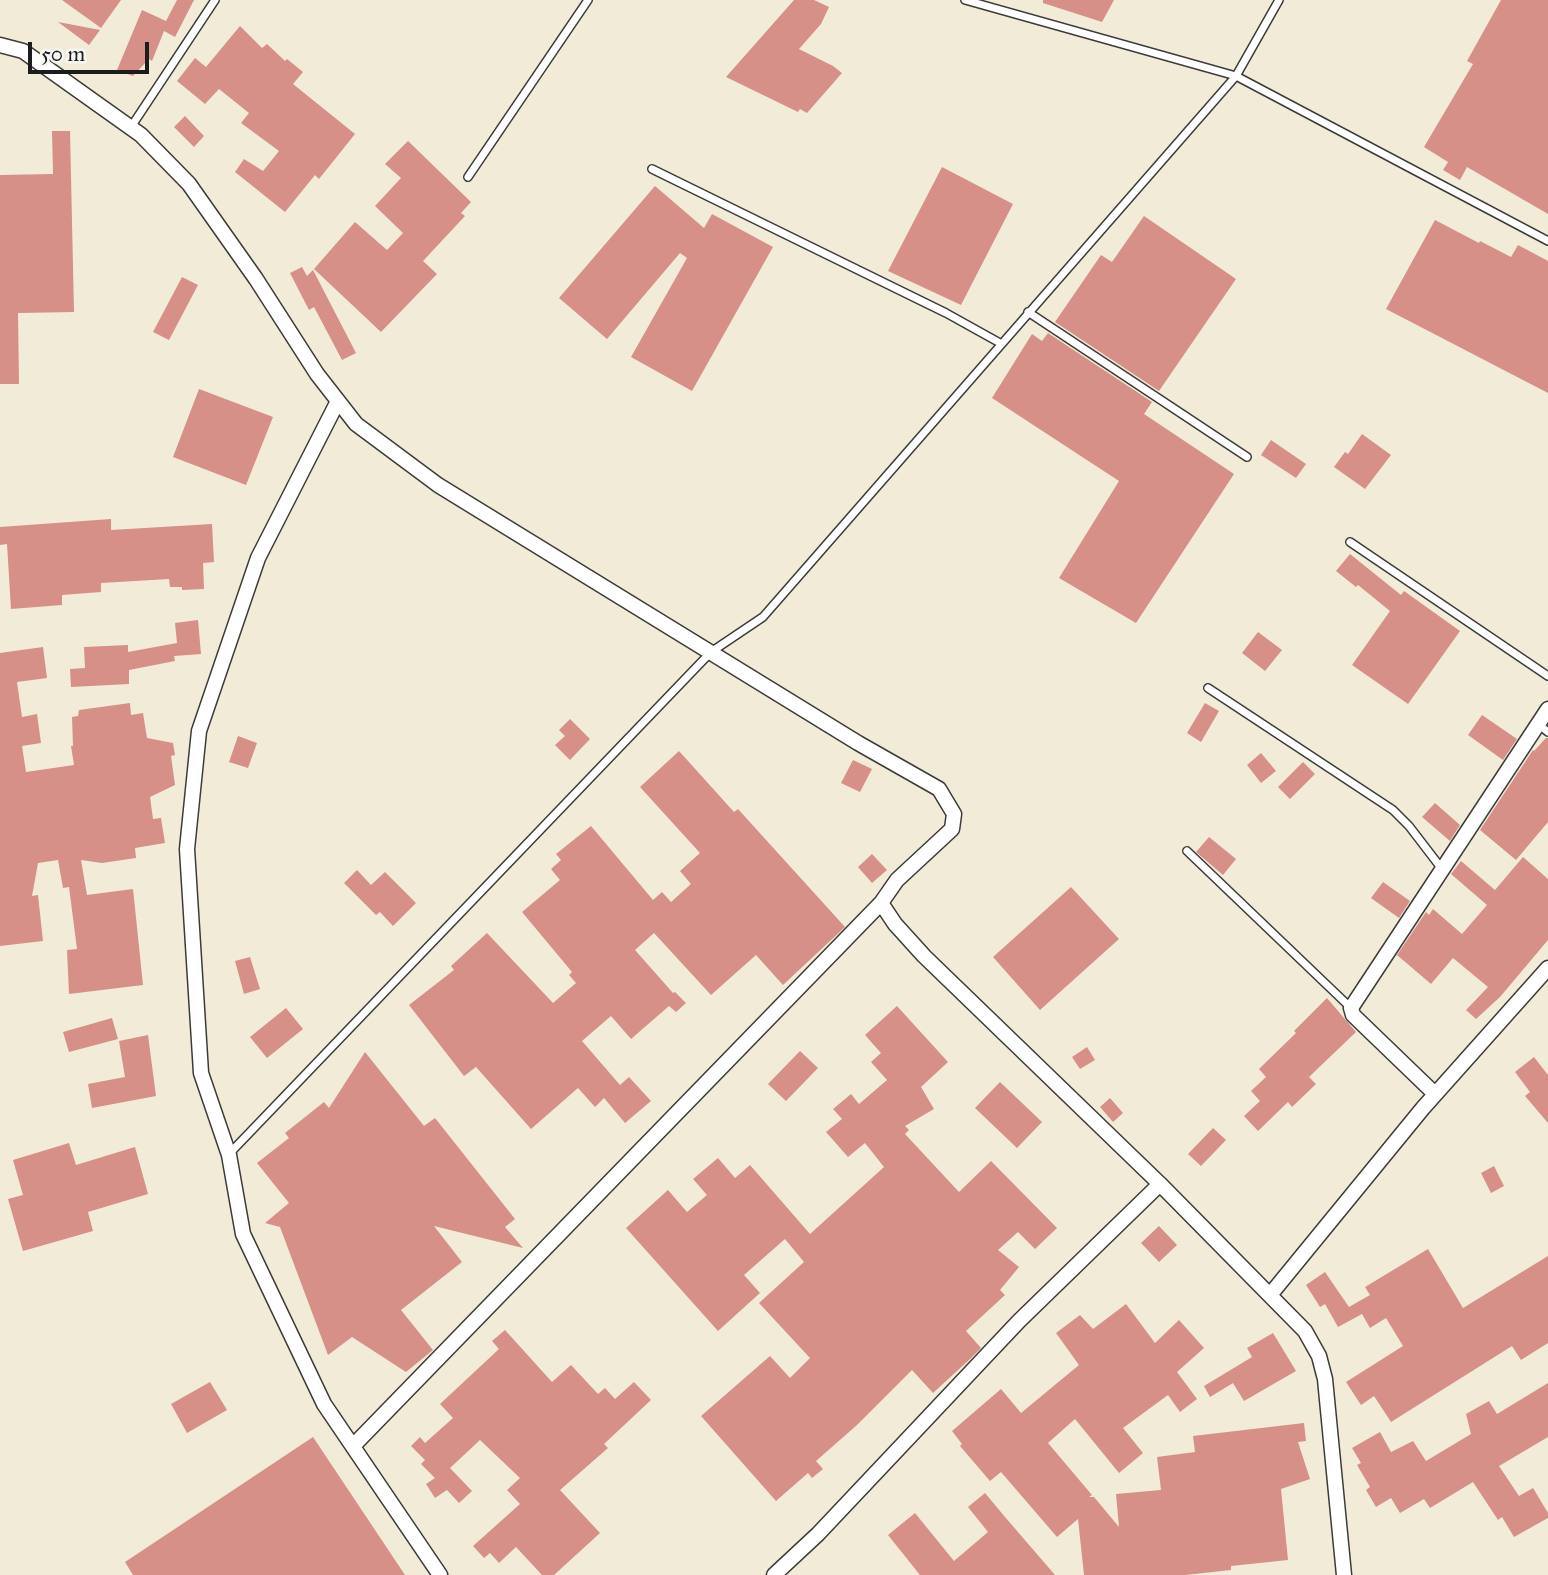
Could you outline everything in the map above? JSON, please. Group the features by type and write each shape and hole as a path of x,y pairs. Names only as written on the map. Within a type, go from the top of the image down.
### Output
{"street":[{"path":"0,45 23,51 131,128 189,184 256,279 317,374 356,424 438,485 858,743 939,789 954,814 952,829 897,880 881,902 353,1446"},
{"path":"338,401 258,558 199,731 187,849 201,1073 229,1155 243,1234 324,1404 440,1575"},
{"path":"1435,1094 1353,1015 1351,1008 1442,869 1543,728 1548,709"},
{"path":"881,902 895,925 923,956 1160,1184 1305,1331 1319,1356 1325,1379 1344,1575"},
{"path":"1270,1295 1435,1094 1548,968"},
{"path":"774,1575 818,1534 1019,1321 1160,1184"}],"lane":[{"path":"131,128 215,0"},
{"path":"468,177 588,0"},
{"path":"965,0 1236,76 1548,241"},
{"path":"229,1155 711,652 763,617 1236,76 1279,0"},
{"path":"652,169 946,313 1000,343"},
{"path":"1028,312 1247,457"},
{"path":"1350,542 1548,676"},
{"path":"1208,688 1393,810 1442,869"},
{"path":"1187,851 1351,1008"}],"building":[{"path":"62,0 121,0 101,28"},
{"path":"177,0 194,0 175,37 164,31 152,61 149,59 133,76 117,70 142,10 166,21"},
{"path":"794,0 814,0 829,7 821,24 799,49 842,73 807,113 800,109 798,112 726,77"},
{"path":"1043,0 1114,0 1102,22 1043,3"},
{"path":"1501,0 1548,0 1548,214 1467,167 1460,180 1443,170 1448,162 1424,147 1473,64 1467,61"},
{"path":"58,22 100,30 89,45"},
{"path":"240,26 262,48 267,44 285,61 287,59 303,72 293,84 355,134 319,179 315,175 285,212 235,172 244,159 263,171 279,151 241,123 249,113 219,89 205,104 177,81 195,58 206,67"},
{"path":"185,116 204,136 194,147 174,127"},
{"path":"52,131 70,131 74,312 18,313 19,384 0,384 0,175 53,174"},
{"path":"408,141 471,202 461,213 465,216 423,261 437,274 381,332 314,269 355,222 387,250 403,233 375,206 401,178 385,164"},
{"path":"942,167 1013,204 961,305 888,271"},
{"path":"655,186 704,228 712,214 773,247 692,391 631,357 687,258 680,253 607,339 559,298"},
{"path":"1144,216 1236,279 1159,391 1055,322 1101,255 1112,262"},
{"path":"1435,220 1511,257 1518,245 1548,261 1548,393 1386,309"},
{"path":"302,267 307,276 313,270 356,353 342,360 314,307 309,310 290,273"},
{"path":"182,277 198,285 169,340 153,332"},
{"path":"1048,333 1152,402 1144,414 1234,474 1136,623 1059,578 1119,481 992,398 1032,334 1042,341"},
{"path":"199,389 273,417 246,485 173,457"},
{"path":"1362,434 1391,455 1365,489 1334,467 1345,452 1348,454"},
{"path":"1271,440 1306,464 1296,478 1261,455"},
{"path":"111,519 111,530 212,524 214,562 203,563 204,589 182,590 182,587 170,587 169,579 101,583 101,592 62,595 62,605 11,609 7,544 0,545 0,527"},
{"path":"1350,554 1401,595 1404,591 1460,631 1408,704 1352,665 1390,611 1336,571"},
{"path":"198,620 201,654 174,656 175,661 129,670 129,684 71,687 70,669 85,668 84,647 128,645 128,652 177,643 175,623"},
{"path":"1258,632 1282,650 1265,671 1242,653"},
{"path":"43,647 47,678 17,682 22,717 37,714 41,743 22,746 26,772 74,765 71,746 72,717 78,716 79,710 130,703 131,715 143,713 147,738 173,743 175,755 171,756 175,785 150,797 153,819 161,818 165,843 135,848 136,858 102,863 81,860 87,895 133,889 143,985 69,994 67,950 77,949 69,887 63,888 58,860 38,863 32,896 38,895 43,941 0,946 0,653"},
{"path":"1205,703 1219,711 1201,742 1187,733"},
{"path":"1482,715 1517,739 1503,760 1468,735"},
{"path":"570,719 590,739 570,760 555,745 565,736 559,730"},
{"path":"238,736 257,743 248,768 229,762"},
{"path":"1546,738 1548,822 1516,860 1480,830 1533,750"},
{"path":"679,751 734,812 738,809 845,927 783,985 756,955 711,995 654,933 635,950 673,993 686,1003 676,1012 669,1006 631,1039 611,1016 582,1041 620,1085 629,1077 651,1101 625,1123 604,1098 595,1107 578,1088 531,1129 476,1067 464,1076 409,1005 454,970 451,966 487,933 553,1003 576,983 569,975 572,972 522,912 560,880 551,869 561,860 556,854 591,826 653,900 662,892 671,902 691,884 680,871 700,853 640,787"},
{"path":"1261,753 1276,771 1261,783 1247,765"},
{"path":"853,760 872,769 860,792 841,783"},
{"path":"1303,762 1315,774 1290,799 1278,787"},
{"path":"1435,803 1460,825 1450,841 1422,817"},
{"path":"1209,837 1236,859 1223,875 1196,852"},
{"path":"872,854 887,870 872,883 858,867"},
{"path":"1523,857 1548,879 1548,940 1500,997 1476,1019 1466,1010 1488,987 1453,958 1431,984 1397,955 1426,912 1429,915 1433,909 1462,934 1487,905 1451,874 1461,861 1495,890"},
{"path":"357,870 371,885 385,872 416,903 393,926 380,912 376,915 344,883"},
{"path":"1383,882 1410,901 1399,918 1371,898"},
{"path":"1071,887 1119,939 1040,1010 993,957"},
{"path":"250,957 260,989 244,994 235,961"},
{"path":"1327,998 1356,1032 1309,1077 1316,1084 1292,1107 1288,1102 1258,1131 1244,1116 1260,1101 1251,1091 1266,1077 1259,1069"},
{"path":"897,1006 948,1062 921,1087 934,1109 905,1126 909,1130 905,1134 959,1192 991,1161 1057,1228 1035,1249 1018,1232 998,1250 1019,1267 1000,1290 1005,1295 966,1331 981,1348 969,1360 933,1393 912,1370 816,1461 823,1469 812,1478 808,1473 776,1501 701,1416 770,1356 790,1378 810,1358 759,1303 804,1262 785,1239 744,1275 760,1293 718,1331 626,1228 668,1190 687,1212 707,1195 693,1179 718,1158 735,1178 750,1165 810,1234 884,1167 865,1143 848,1157 826,1132 842,1119 833,1109 851,1094 859,1104 887,1080 871,1062 881,1053 865,1035"},
{"path":"286,1008 303,1029 267,1058 250,1037"},
{"path":"112,1018 118,1039 69,1052 63,1032"},
{"path":"148,1035 156,1096 92,1108 88,1084 125,1077 119,1041"},
{"path":"1087,1047 1095,1060 1080,1069 1072,1057"},
{"path":"800,1051 818,1068 786,1101 768,1084"},
{"path":"365,1052 424,1126 435,1118 515,1219 505,1227 523,1248 434,1226 462,1262 401,1310 433,1350 406,1372 352,1337 328,1355 280,1227 265,1223 289,1203 257,1163 289,1138 285,1133 324,1102 329,1108"},
{"path":"1534,1057 1548,1075 1548,1123 1525,1096 1530,1092 1515,1072"},
{"path":"1000,1082 1042,1122 1017,1148 975,1108"},
{"path":"1110,1098 1123,1113 1113,1122 1100,1107"},
{"path":"1213,1128 1226,1140 1201,1166 1188,1154"},
{"path":"69,1143 76,1165 135,1147 148,1194 88,1212 93,1231 23,1251 8,1199 23,1195 13,1160"},
{"path":"1494,1166 1504,1186 1491,1193 1481,1173"},
{"path":"1159,1226 1177,1245 1159,1262 1141,1243"},
{"path":"1428,1249 1463,1308 1548,1256 1548,1343 1521,1360 1512,1346 1391,1422 1374,1396 1361,1405 1346,1382 1403,1346 1386,1318 1370,1328 1362,1314 1338,1327 1325,1304 1320,1307 1306,1285 1325,1272 1349,1307 1370,1295 1365,1287"},
{"path":"1126,1304 1155,1343 1179,1320 1204,1348 1177,1372 1197,1399 1180,1412 1168,1395 1123,1428 1143,1453 1119,1473 1075,1419 1048,1443 1092,1495 1089,1497 1094,1497 1119,1527 1116,1494 1161,1490 1157,1457 1195,1452 1193,1436 1304,1423 1306,1441 1298,1442 1310,1479 1281,1489 1288,1560 1231,1566 1231,1570 1185,1575 1084,1575 1078,1519 1057,1537 1001,1472 990,1481 960,1446 962,1444 952,1431 1001,1389 1021,1413 1079,1365 1056,1333 1080,1315 1093,1329"},
{"path":"505,1330 552,1382 571,1365 598,1394 605,1388 615,1399 634,1382 651,1400 604,1444 608,1448 560,1490 600,1533 554,1575 542,1575 516,1547 499,1563 490,1553 484,1558 473,1546 520,1504 507,1490 520,1478 480,1440 450,1468 472,1491 459,1503 447,1490 435,1498 426,1484 435,1478 421,1464 425,1460 411,1446 420,1437 425,1443 453,1418 440,1404 499,1349 492,1341"},
{"path":"1273,1333 1296,1371 1244,1401 1233,1383 1210,1397 1204,1386 1252,1357 1247,1348"},
{"path":"210,1382 227,1410 187,1433 171,1404"},
{"path":"1548,1383 1548,1437 1499,1466 1519,1496 1533,1488 1548,1513 1548,1518 1514,1537 1502,1517 1498,1520 1473,1482 1430,1508 1424,1499 1400,1513 1391,1498 1376,1507 1366,1490 1370,1487 1357,1465 1361,1463 1352,1448 1380,1432 1391,1452 1413,1441 1426,1461 1471,1434 1466,1414 1489,1401 1497,1414"},
{"path":"313,1437 405,1575 133,1575 125,1562"},
{"path":"985,1493 1055,1575 920,1575 888,1535 915,1513 954,1561 988,1532 968,1507"}]}
